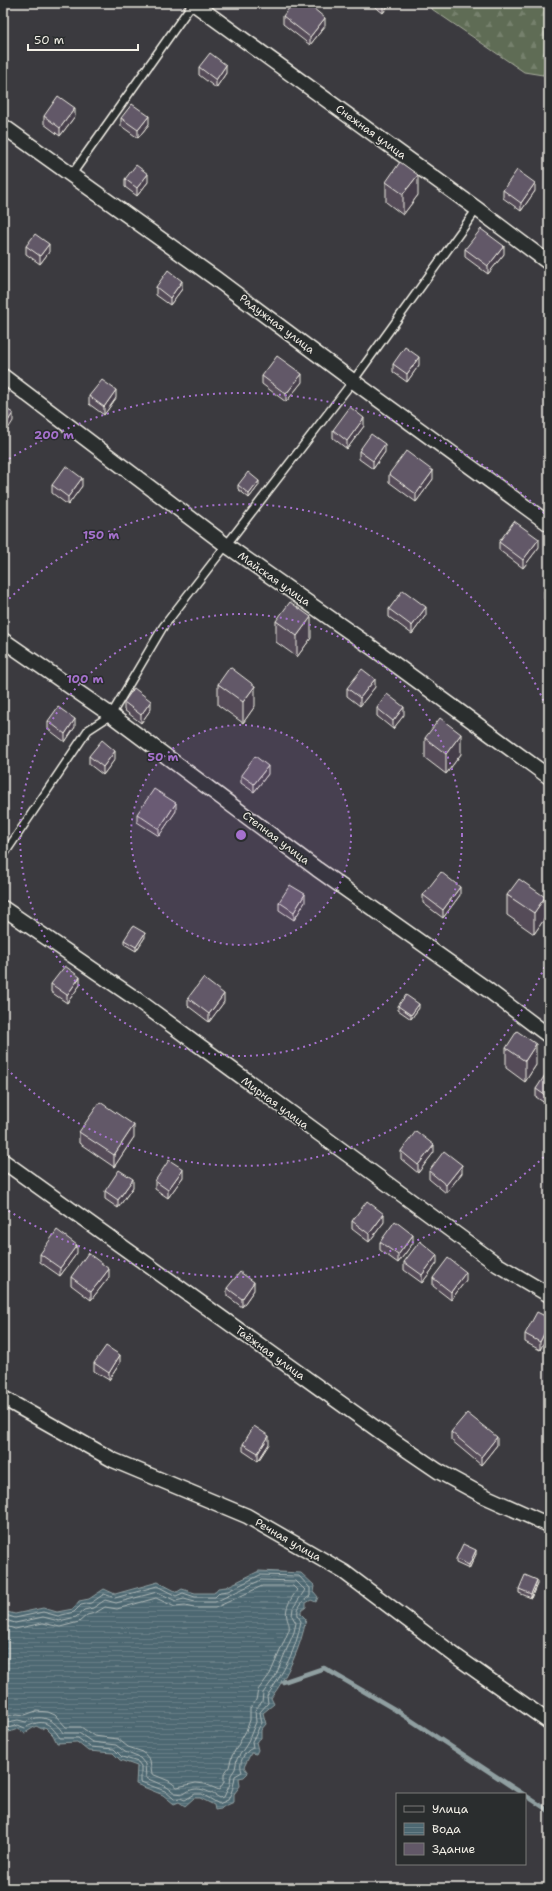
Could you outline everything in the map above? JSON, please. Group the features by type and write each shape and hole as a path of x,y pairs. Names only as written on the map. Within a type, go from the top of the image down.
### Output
{"street":[{"name":"Снежная улица","path":"193,3 549,263"},
{"name":"Радужная улица","path":"3,126 72,174 353,382 549,524"},
{"name":"Майская улица","path":"3,376 226,544 374,649 549,777"},
{"name":"Степная улица","path":"3,640 111,715 311,864 488,990 549,1036"},
{"name":"Мирная улица","path":"3,908 136,999 271,1100 498,1265 549,1295"},
{"name":"Таёжная улица","path":"3,1161 385,1435 438,1471 482,1495 549,1525"},
{"name":"Речная улица","path":"3,1398 113,1460 247,1516 344,1572 457,1657 549,1722"}],"lane":[{"path":"72,174 193,3"},
{"path":"3,856 88,730 111,715 163,627 353,382 477,209"}],"green space":[{"path":"423,3 549,3 549,76 524,72"}],"water":[{"path":"259,1571 301,1573 315,1586 314,1592 318,1597 316,1602 311,1600 306,1603 306,1607 301,1611 301,1614 306,1619 301,1640 283,1680 271,1698 274,1704 263,1713 266,1724 261,1730 261,1738 256,1742 258,1750 256,1754 251,1753 244,1767 248,1773 244,1777 239,1778 240,1786 234,1794 234,1802 221,1809 215,1810 214,1805 200,1798 194,1798 185,1806 179,1802 174,1804 163,1795 136,1784 137,1766 120,1760 113,1753 88,1751 77,1742 57,1743 53,1735 45,1727 42,1729 36,1726 25,1733 18,1729 6,1733 3,1730 3,1611 15,1614 43,1608 57,1612 73,1609 79,1601 89,1599 104,1589 115,1594 158,1582 177,1592 182,1589 195,1593 214,1593 218,1588 226,1587"}],"building":[{"path":"293,3 307,3 325,18 310,37 283,16"},
{"path":"210,53 226,65 216,80 199,67"},
{"path":"58,96 75,108 60,128 44,116"},
{"path":"132,104 149,116 138,130 121,118"},
{"path":"400,162 418,175 403,194 386,182"},
{"path":"136,165 148,174 137,188 125,179"},
{"path":"517,170 535,183 521,203 503,190"},
{"path":"481,229 504,246 488,266 465,249"},
{"path":"35,234 49,244 40,256 26,246"},
{"path":"168,270 182,281 170,298 156,287"},
{"path":"405,347 419,357 407,374 393,364"},
{"path":"277,356 302,374 286,394 262,376"},
{"path":"102,380 116,390 104,407 89,396"},
{"path":"3,407 13,413 3,429"},
{"path":"350,407 364,418 347,441 333,430"},
{"path":"371,434 385,444 373,461 359,451"},
{"path":"406,451 433,471 416,494 389,474"},
{"path":"66,466 82,478 68,497 52,485"},
{"path":"248,472 259,481 249,494 238,485"},
{"path":"514,521 539,539 523,560 499,542"},
{"path":"549,585 549,595 544,591"},
{"path":"403,590 426,607 412,626 389,609"},
{"path":"290,602 311,617 297,636 276,621"},
{"path":"230,667 255,686 243,702 218,684"},
{"path":"362,669 375,679 360,698 347,688"},
{"path":"134,688 151,701 141,715 124,702"},
{"path":"387,694 404,707 393,721 377,708"},
{"path":"58,707 75,719 65,734 48,721"},
{"path":"440,718 461,734 446,754 425,738"},
{"path":"102,740 115,751 103,767 89,756"},
{"path":"255,756 268,766 254,784 241,775"},
{"path":"154,789 176,803 159,829 137,814"},
{"path":"441,872 460,887 443,910 423,895"},
{"path":"519,879 545,897 534,913 507,895"},
{"path":"290,885 305,894 294,912 279,902"},
{"path":"133,926 145,933 136,947 124,940"},
{"path":"65,966 80,977 67,995 51,984"},
{"path":"203,978 224,994 209,1014 188,998"},
{"path":"406,995 419,1004 411,1015 398,1006"},
{"path":"517,1031 536,1044 525,1061 506,1048"},
{"path":"547,1072 549,1073 549,1098 536,1089"},
{"path":"100,1102 134,1125 114,1155 79,1132"},
{"path":"416,1131 434,1145 418,1165 401,1151"},
{"path":"444,1151 462,1165 446,1185 429,1171"},
{"path":"169,1160 183,1169 168,1190 155,1181"},
{"path":"119,1170 133,1179 118,1200 105,1191"},
{"path":"367,1201 384,1214 369,1234 352,1221"},
{"path":"395,1221 413,1235 398,1255 380,1242"},
{"path":"57,1230 77,1245 60,1268 40,1254"},
{"path":"420,1241 437,1255 422,1275 404,1262"},
{"path":"88,1253 109,1269 91,1292 71,1277"},
{"path":"448,1258 466,1272 451,1292 433,1278"},
{"path":"240,1272 254,1282 242,1299 227,1288"},
{"path":"537,1312 549,1318 549,1324 540,1342 525,1334"},
{"path":"106,1346 120,1355 109,1373 94,1363"},
{"path":"467,1413 497,1437 481,1457 451,1432"},
{"path":"254,1426 269,1436 258,1453 243,1444"},
{"path":"463,1544 476,1550 469,1565 456,1559"},
{"path":"525,1575 537,1580 531,1594 519,1589"}],"waterway":[{"path":"283,1682 324,1668 394,1709 521,1793"},
{"path":"526,1796 549,1811"}]}
